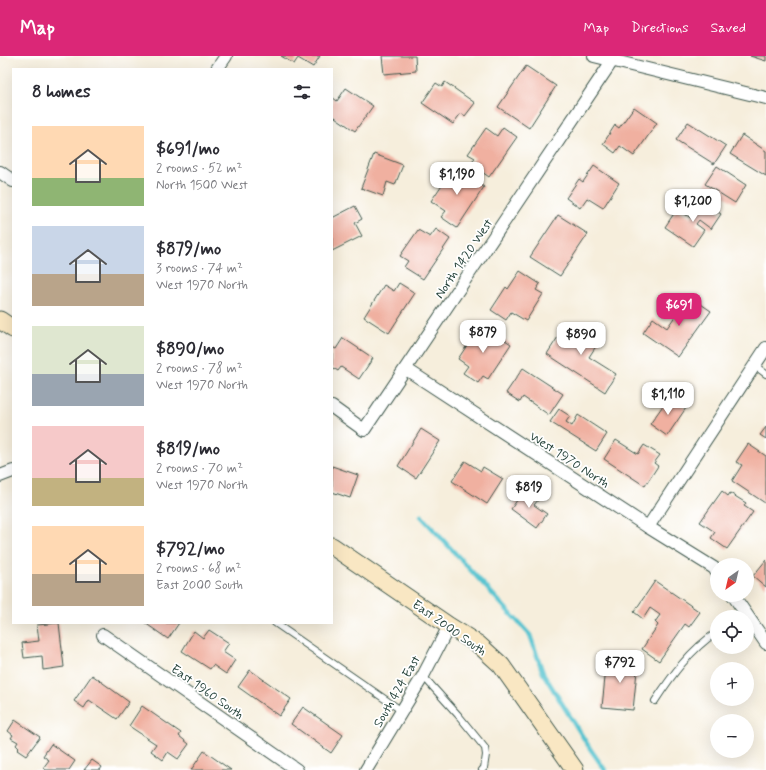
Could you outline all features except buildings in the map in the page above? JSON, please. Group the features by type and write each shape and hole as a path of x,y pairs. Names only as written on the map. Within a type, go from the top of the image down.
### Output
{"street":[{"path":"218,68 226,56"},
{"path":"594,56 766,98"},
{"name":"North 1420 West","path":"333,408 364,430 612,61"},
{"path":"0,172 12,180"},
{"path":"0,320 12,327"},
{"path":"648,527 766,348"},
{"name":"West 1970 North","path":"406,369 648,527 710,566"},
{"path":"0,476 12,471"},
{"name":"East 2000 South","path":"333,547 449,626 478,644 501,666 575,770"},
{"name":"South 424 East","path":"366,770 402,711 449,626"},
{"path":"754,628 766,643"},
{"name":"East 1960 South","path":"103,635 297,770"}],"lane":[{"path":"754,366 766,374"},
{"path":"276,624 402,711"},
{"path":"655,701 687,656 710,637"},
{"path":"422,676 459,716 485,748 486,755 484,768 482,770"}],"waterway":[{"path":"421,516 530,635 543,673 605,770"}]}
